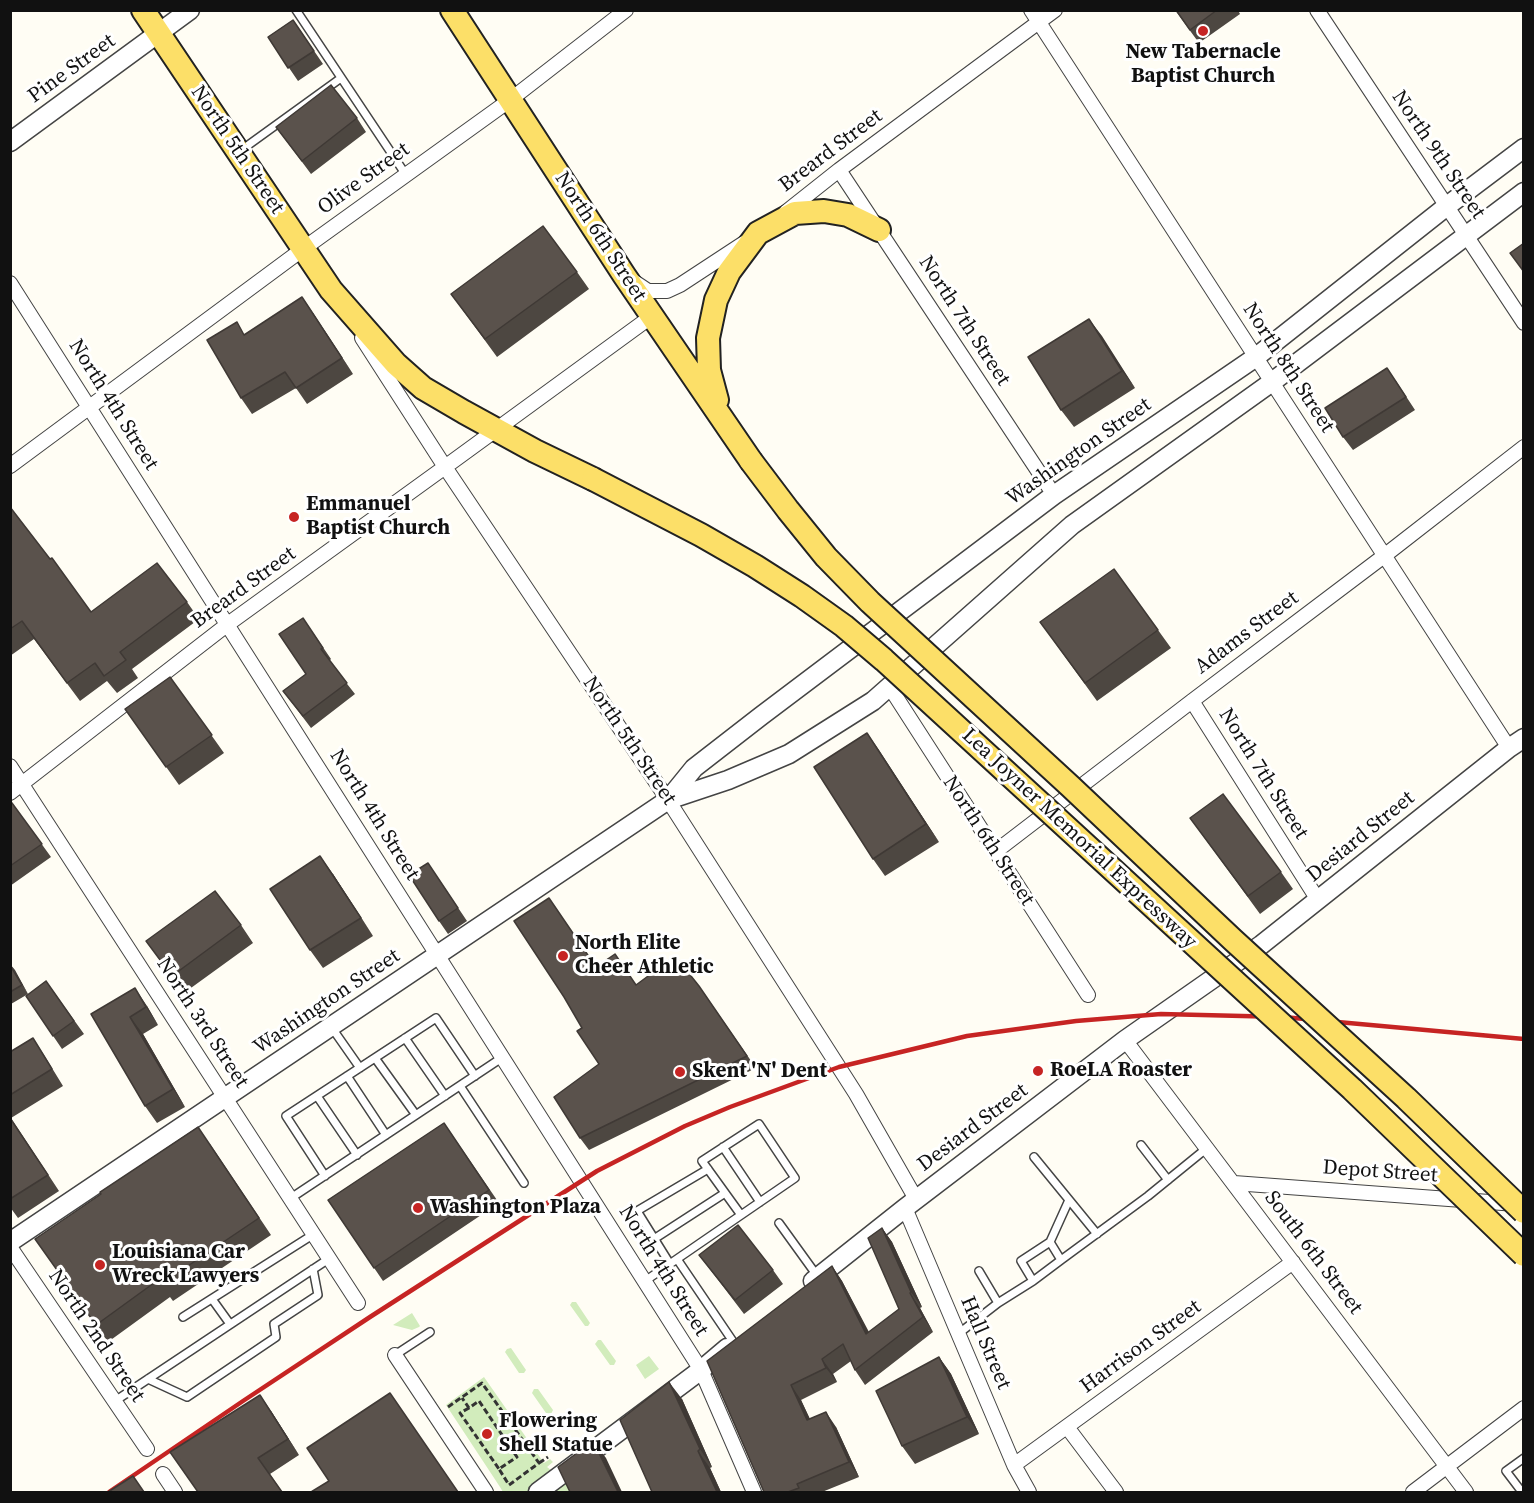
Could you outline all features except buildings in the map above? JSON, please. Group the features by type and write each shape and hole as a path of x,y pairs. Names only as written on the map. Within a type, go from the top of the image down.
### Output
{"main road":[{"name":"North 5th Street","path":"143,10 331,290 396,364 423,388 535,451 593,479"},
{"name":"North 6th Street","path":"452,10 624,275 751,460"},
{"path":"723,418 709,370 708,338 716,300 729,272 758,233 795,213 824,211 848,214 879,230"},
{"name":"Lea Joyner Memorial Expressway","path":"751,460 826,557 870,602 1406,1098 1524,1212"},
{"name":"Lea Joyner Memorial Expressway","path":"593,479 755,566 836,620 884,660 1352,1089 1524,1255"}],"street":[{"name":"Pine Street","path":"10,142 190,10"},
{"name":"Olive Street","path":"10,466 303,249 510,100 626,10"},
{"name":"Breard Street","path":"624,275 648,291 667,291 680,285 758,233 1035,16 1055,10"},
{"name":"North 9th Street","path":"1317,10 1524,323"},
{"name":"North 8th Street","path":"1035,16 1384,556 1516,743"},
{"name":"Washington Street","path":"668,800 694,768 771,708 1054,495 1256,357 1524,148"},
{"name":"North 7th Street","path":"839,170 1054,495"},
{"name":"Washington Street","path":"10,1242 668,800 728,780 789,754 873,701 1072,525 1272,382 1524,192"},
{"name":"North 4th Street","path":"10,283 701,1370 754,1492"},
{"name":"North 5th Street","path":"331,290 668,800 856,1094 910,1204"},
{"name":"Breard Street","path":"10,794 228,624 652,316"},
{"name":"Adams Street","path":"995,852 1524,447"},
{"name":"North 6th Street","path":"889,686 1088,995"},
{"name":"North 7th Street","path":"1192,701 1318,900"},
{"name":"Desiard Street","path":"799,1292 1125,1040 1262,945 1516,743"},
{"name":"North 3rd Street","path":"10,766 358,1303"},
{"name":"South 6th Street","path":"1125,1040 1466,1492"},
{"name":"Depot Street","path":"1234,1182 1524,1204"},
{"name":"Hall Street","path":"910,1204 958,1334 1027,1492"},
{"name":"North 2nd Street","path":"10,1247 147,1449"},
{"name":"Harrison Street","path":"1014,1465 1293,1262"},
{"path":"538,1492 701,1370 738,1339"},
{"path":"395,1355 486,1492"},
{"path":"1413,1492 1524,1408"},
{"path":"1067,1427 1116,1492"},
{"path":"163,1474 175,1492"}],"lane":[{"path":"296,10 406,175"},
{"path":"238,153 341,78"},
{"path":"325,1176 286,1116 436,1017 475,1076"},
{"path":"331,1026 360,1068"},
{"path":"405,1038 445,1096"},
{"path":"291,1198 502,1057"},
{"path":"375,1058 416,1115"},
{"path":"347,1076 386,1135"},
{"path":"460,1086 524,1183"},
{"path":"317,1096 357,1155"},
{"path":"645,1281 795,1178 759,1124 702,1161 741,1215"},
{"path":"1142,1145 1168,1180"},
{"path":"723,1147 760,1202"},
{"path":"958,1334 998,1303 1033,1281 1097,1234 1207,1148"},
{"path":"1034,1157 1097,1234"},
{"path":"670,1264 637,1211 708,1169"},
{"path":"654,1239 725,1193"},
{"path":"1033,1281 1021,1261 1050,1242 1069,1200"},
{"path":"779,1223 818,1277"},
{"path":"183,1317 314,1234"},
{"path":"1050,1242 1061,1260"},
{"path":"115,1401 330,1258"},
{"path":"677,1259 738,1339"},
{"path":"148,1379 187,1397 207,1384 276,1337 274,1324 318,1295 313,1269"},
{"path":"979,1271 998,1303"},
{"path":"212,1299 230,1324"},
{"path":"395,1355 430,1332"},
{"path":"1522,1492 1506,1471 1524,1458"}],"path":[{"path":"448,1407 483,1383 539,1463"},
{"path":"462,1398 469,1408"},
{"path":"499,1468 517,1457 479,1401 460,1413 509,1485 548,1457"},
{"path":"497,1428 508,1421"}],"green space":[{"path":"576,1302 590,1323 588,1326 585,1326 570,1305"},
{"path":"412,1313 419,1327 412,1330 393,1325"},
{"path":"601,1340 616,1361 614,1365 610,1365 595,1344"},
{"path":"511,1348 526,1370 524,1373 519,1373 505,1352"},
{"path":"649,1356 659,1369 645,1379 636,1365"},
{"path":"484,1377 544,1463 550,1459 553,1462 547,1467 570,1485 574,1492 503,1492 446,1405"},
{"path":"534,1389 538,1389 553,1410 551,1414 546,1413 532,1393"}],"railway":[{"path":"109,1492 370,1317 597,1171 685,1126 839,1067 967,1036 1076,1021 1161,1014 1283,1017 1524,1039"}],"place":[{"name":"New Tabernacle Baptist Church","path":"1203,31"},
{"name":"Emmanuel Baptist Church","path":"294,517"},
{"name":"North Elite Cheer Athletic","path":"563,956"},
{"name":"RoeLA Roaster","path":"1038,1071"},
{"name":"Skent 'N' Dent","path":"680,1072"},
{"name":"Washington Plaza","path":"418,1208"},
{"name":"Louisiana Car Wreck Lawyers","path":"100,1265"},
{"name":"Flowering Shell Statue","path":"487,1434"}]}
